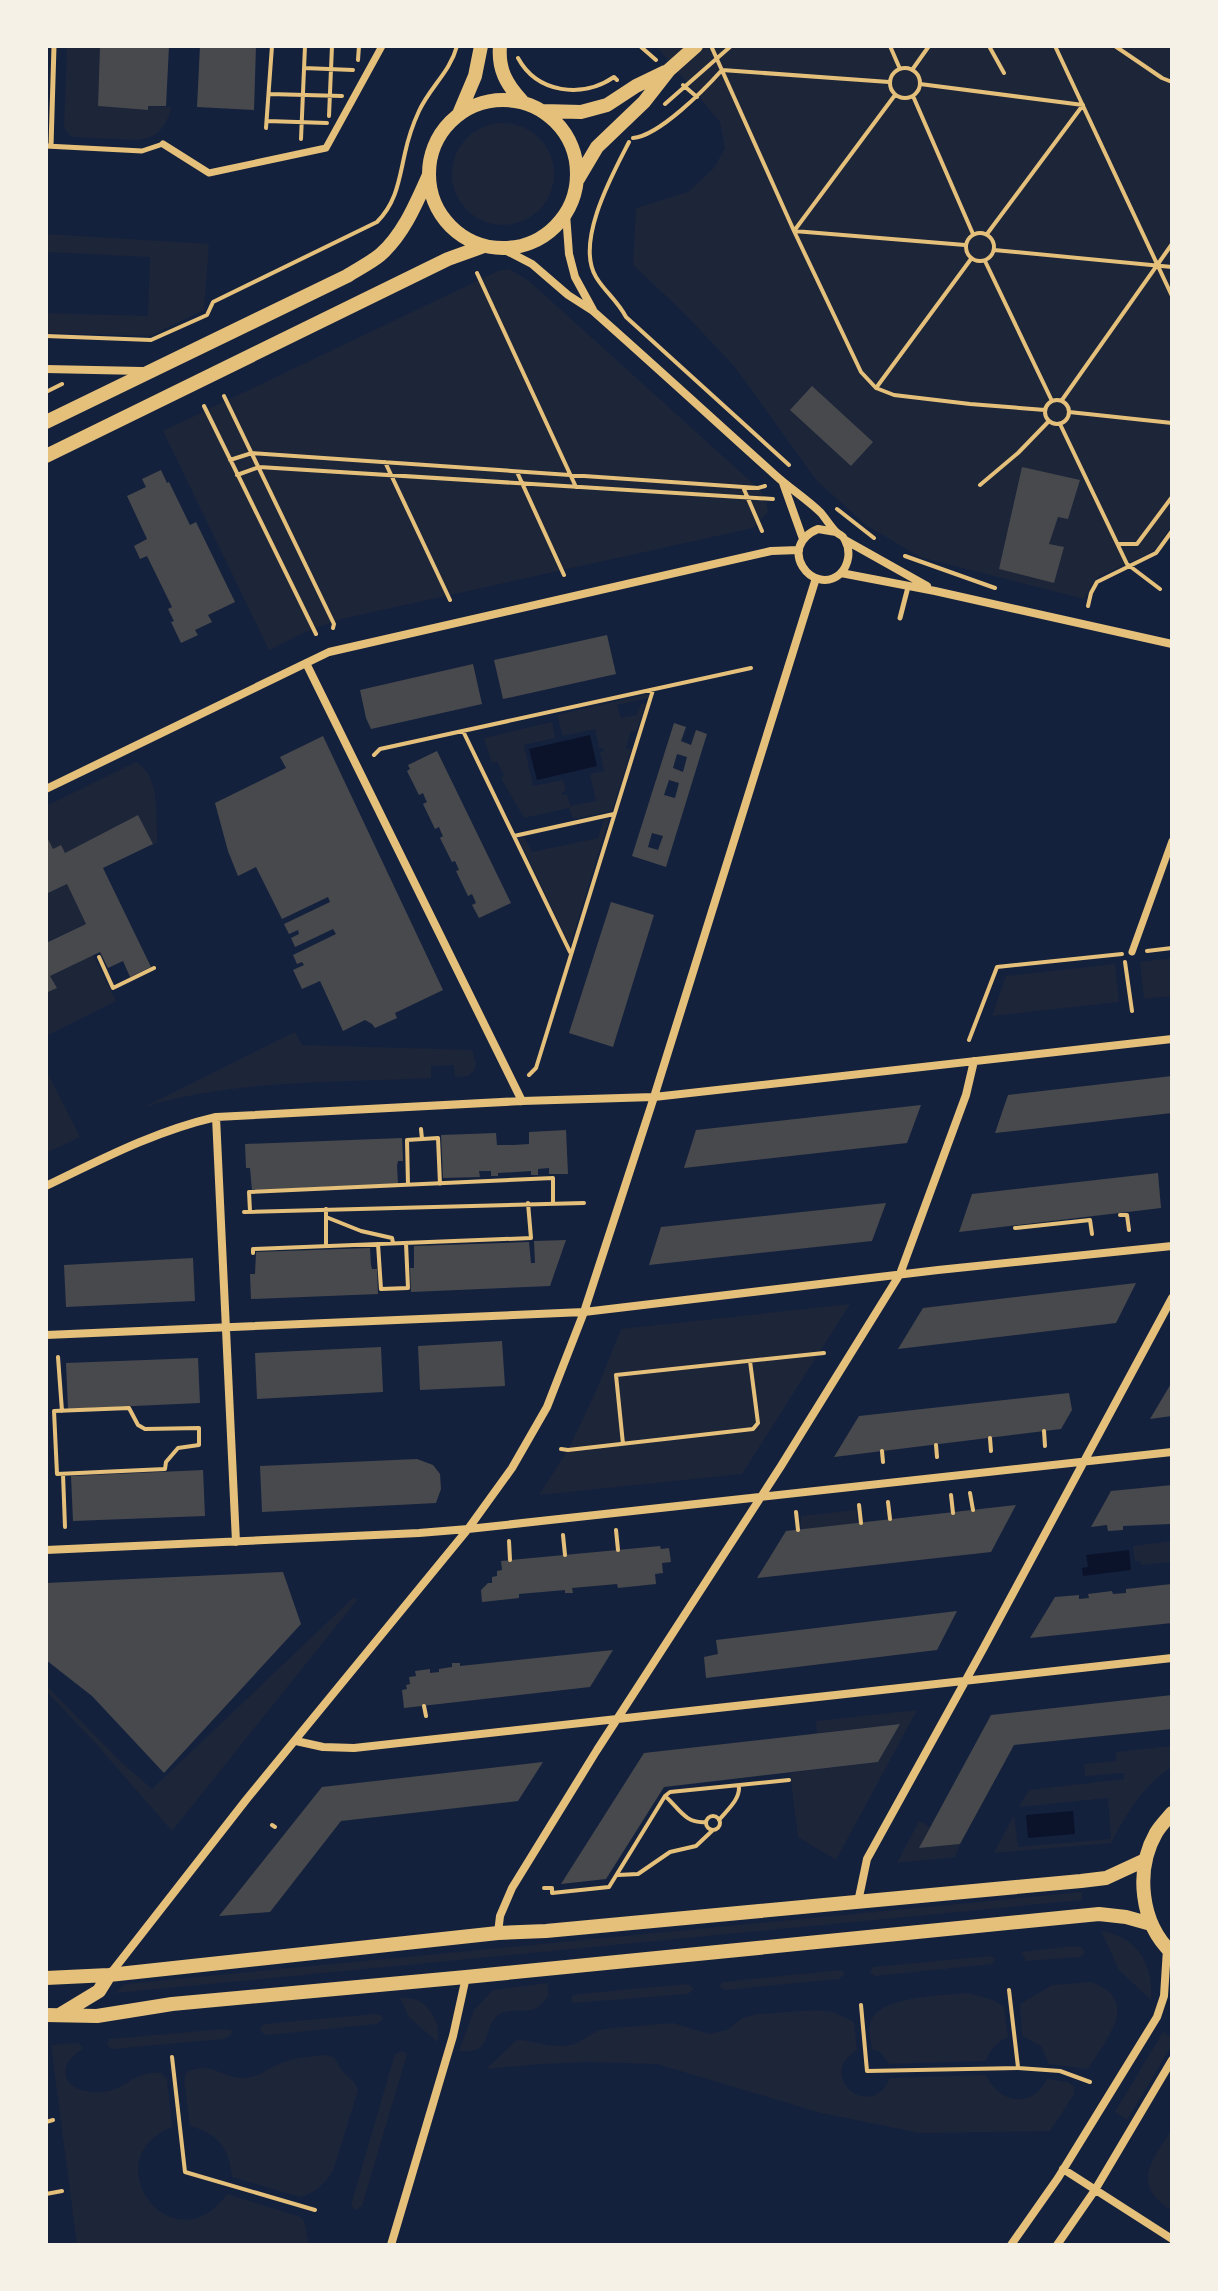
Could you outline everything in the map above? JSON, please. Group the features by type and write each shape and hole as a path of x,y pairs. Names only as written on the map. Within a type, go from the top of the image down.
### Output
{"main road":[{"path":"458,115 475,76 481,46"},
{"path":"428,177 433,200 445,221 462,236 484,246 501,248 526,244 549,233 566,214 574,198 577,181 576,160 570,141 559,124 543,111 522,101 509,88 499,56 500,46"},
{"path":"577,181 597,147 647,98 669,70 696,46"},
{"path":"543,111 581,112 607,105 669,70"},
{"path":"46,422 347,276 377,257 401,231 428,177 433,151 458,115 476,104 499,99 522,101"},
{"path":"46,456 448,259 484,246"},
{"path":"1170,1950 1151,1924 1143,1892 1145,1860 1156,1832 1172,1813"},
{"path":"46,1978 109,1975 498,1933 858,1903 1106,1878 1145,1860"},
{"path":"53,2014 97,2016 172,2004 1099,1914 1151,1924"},
{"path":"53,2014 99,1991 109,1975"}],"street":[{"path":"163,144 209,173 326,148 382,46"},
{"path":"566,214 569,254 575,277 593,311"},
{"path":"501,248 532,264 568,295 593,311 820,512 845,540 935,591"},
{"path":"46,369 151,372"},
{"path":"782,481 803,539"},
{"path":"836,532 818,529 803,539 799,550 802,567 808,574 825,579 841,573 935,591 1172,644"},
{"path":"841,573 849,551 845,540"},
{"path":"46,789 329,652 771,551 799,550"},
{"path":"109,1975 246,1800 468,1529 512,1468 547,1407 584,1312 654,1097 816,578"},
{"path":"306,663 522,1101"},
{"path":"1128,953 1172,841"},
{"path":"46,1186 128,1146 182,1125 216,1117 654,1097 1172,1039"},
{"path":"498,1933 506,1898 900,1274 970,1085 974,1061"},
{"path":"216,1117 236,1542"},
{"path":"46,1335 584,1312 900,1274 1172,1246"},
{"path":"858,1903 867,1859 1172,1298"},
{"path":"46,1550 468,1529 1172,1452"},
{"path":"296,1741 346,1748 617,1721 1172,1658"},
{"path":"1011,2245 1063,2169 1157,2017 1164,1996 1170,1950"},
{"path":"391,2245 447,2056 466,1977"},
{"path":"1057,2245 1095,2190 1172,2060"},
{"path":"1063,2169 1172,2239"}],"lane":[{"path":"54,46 48,146 142,151 163,144"},
{"path":"900,618 908,586"}],"path":[{"path":"272,46 266,125 328,123 332,46"},
{"path":"301,153 305,46"},
{"path":"46,336 151,340 207,315 213,302 377,222 385,215 399,185 417,115 446,73 457,46"},
{"path":"711,46 861,372 876,388 894,395 1045,410"},
{"path":"658,111 731,46"},
{"path":"890,46 900,69"},
{"path":"912,70 929,46"},
{"path":"989,46 1004,73"},
{"path":"1055,46 1172,296"},
{"path":"1115,46 1172,82"},
{"path":"517,47 517,56 525,69 535,79 558,89 594,88 614,77"},
{"path":"304,68 368,71"},
{"path":"900,69 912,70 918,76 918,91 904,98 895,95 889,82 893,73 900,69"},
{"path":"722,70 889,82"},
{"path":"628,138 639,137 656,128 697,97 722,70"},
{"path":"920,84 1083,105"},
{"path":"269,94 354,97"},
{"path":"794,231 895,95"},
{"path":"913,96 973,234"},
{"path":"987,234 1083,105"},
{"path":"641,127 628,138 609,181 589,244 594,275 618,302 626,317 789,466"},
{"path":"794,231 965,245"},
{"path":"973,234 987,234 993,241 994,250 991,257 977,262 966,253 965,245 973,234"},
{"path":"1062,400 1172,244"},
{"path":"994,250 1172,267"},
{"path":"876,388 971,259"},
{"path":"985,261 1052,401"},
{"path":"477,273 576,487"},
{"path":"188,323 191,331"},
{"path":"224,396 334,624 333,628"},
{"path":"1045,410 1052,401 1062,400 1068,405 1067,419 1060,424"},
{"path":"204,406 316,634"},
{"path":"1045,410 1049,421"},
{"path":"1069,412 1172,423"},
{"path":"1049,421 1060,424 1127,564 1160,589"},
{"path":"980,485 1049,421"},
{"path":"230,460 252,453 571,476 765,486"},
{"path":"385,462 450,600"},
{"path":"237,475 259,467 773,499"},
{"path":"516,471 564,575"},
{"path":"743,487 762,531"},
{"path":"1118,544 1137,544 1172,497"},
{"path":"828,501 881,543"},
{"path":"1088,606 1097,582 1156,553 1172,531"},
{"path":"902,555 1006,592"},
{"path":"374,755 380,749 751,668"},
{"path":"529,1075 536,1068 653,690"},
{"path":"463,731 571,953"},
{"path":"514,836 614,814"},
{"path":"969,1040 997,967 1172,948"},
{"path":"1128,953 1132,1011"},
{"path":"99,957 113,988 154,968"},
{"path":"421,1129 422,1139"},
{"path":"408,1186 407,1140 438,1138 440,1184"},
{"path":"553,1203 553,1178 249,1192 247,1211 584,1203"},
{"path":"253,1253 253,1249 531,1238 528,1203"},
{"path":"326,1209 326,1246"},
{"path":"1120,1215 1127,1215 1129,1230"},
{"path":"326,1217 361,1231 392,1238 393,1243"},
{"path":"1015,1228 1090,1220 1092,1234"},
{"path":"378,1244 381,1289 394,1290 408,1288 406,1243"},
{"path":"623,1444 616,1375 824,1353"},
{"path":"58,1357 62,1411"},
{"path":"561,1449 753,1429 758,1423 750,1361"},
{"path":"129,1408 132,1418 145,1429 199,1428 199,1445 178,1448 168,1457 165,1469 57,1474 54,1411 62,1411 129,1408"},
{"path":"1044,1431 1045,1446"},
{"path":"990,1438 991,1451"},
{"path":"936,1445 937,1457"},
{"path":"882,1451 883,1462"},
{"path":"63,1474 65,1527"},
{"path":"970,1493 973,1510"},
{"path":"951,1495 953,1513"},
{"path":"888,1502 890,1519"},
{"path":"859,1505 861,1523"},
{"path":"796,1512 798,1530"},
{"path":"616,1530 618,1550"},
{"path":"563,1535 565,1555"},
{"path":"509,1541 510,1560"},
{"path":"424,1706 426,1716"},
{"path":"544,1888 552,1888 552,1893 609,1887 670,1792 789,1780"},
{"path":"618,1875 638,1874 670,1852 696,1846 717,1828 719,1820 736,1800 739,1785"},
{"path":"665,1796 694,1823 706,1822 711,1816 719,1820"},
{"path":"706,1822 708,1828 713,1830"},
{"path":"1009,1990 1018,2068"},
{"path":"861,2005 867,2071 1018,2068 1060,2071 1090,2082"},
{"path":"172,2057 185,2172 315,2210"},
{"path":"46,2122 53,2120"},
{"path":"46,2194 62,2191"}],"shaded area":[{"path":"67,46 100,46 98,106 147,110 148,106 171,107 160,130 150,137 137,140 72,137 64,127"},
{"path":"656,46 1172,46 1172,525 1154,551 1096,578 1084,599 920,557 866,525 817,481 734,366 633,265 636,208 688,192 714,168 725,148 720,122"},
{"path":"503,123 523,127 539,138 550,154 554,174 550,194 539,210 523,221 503,225 483,221 467,210 456,194 452,174 456,154 467,138 483,127"},
{"path":"46,234 209,244 204,310 150,336 46,333 46,313 148,316 150,257 46,252"},
{"path":"509,269 529,281 758,488 766,499 768,512 753,528 341,619 269,650 163,431 498,271"},
{"path":"648,694 648,698 617,705 621,718 637,715 641,704 646,703 636,732 631,731 626,748 631,750 612,811 573,819 569,808 524,818 501,778 504,776 497,761 492,763 484,738 552,722 555,738 524,745 533,786 563,780 566,791 562,795 567,795 570,806 596,801 590,774 604,771 600,752 604,751 599,748 595,729 563,736 557,715"},
{"path":"590,735 597,766 537,780 529,749"},
{"path":"136,762 144,768 153,787 157,843 153,844 138,815 65,853 53,849 46,835 46,806"},
{"path":"604,819 609,819 570,945 518,838 524,837 532,852 598,838"},
{"path":"67,884 86,924 47,942 46,894"},
{"path":"93,955 116,1001 46,1036 46,993 57,988 50,976"},
{"path":"1172,958 1172,996 1144,999 1140,962"},
{"path":"1115,964 1119,1002 992,1016 1006,976"},
{"path":"295,1032 302,1045 472,1050 476,1064 468,1076 455,1077 454,1065 431,1066 431,1078 250,1087 214,1091 144,1107"},
{"path":"46,1070 80,1137 46,1153"},
{"path":"850,1304 742,1474 539,1495 568,1450 621,1329"},
{"path":"856,1510 858,1523 801,1530 801,1516"},
{"path":"1172,1541 1172,1562 1141,1565 1140,1561 1135,1561 1133,1546"},
{"path":"1129,1550 1131,1570 1083,1576 1082,1568 1088,1567 1086,1555"},
{"path":"354,1597 357,1600 172,1831 46,1691 46,1685 120,1761 152,1789"},
{"path":"917,1710 836,1860 798,1837 790,1773 878,1762 899,1724 817,1733 816,1721"},
{"path":"1172,1746 1172,1767 1144,1791 1111,1843 994,1853 1014,1815 1018,1847 1111,1839 1108,1798 1019,1807 1029,1790 1124,1779 1124,1773 1085,1776 1084,1764 1116,1761 1116,1752"},
{"path":"1073,1811 1075,1834 1028,1838 1026,1815"},
{"path":"919,1821 930,1827 919,1848 960,1844 955,1857 897,1863"},
{"path":"1082,1892 1082,1900 115,1993 125,1984"},
{"path":"1101,1931 1124,1939 1141,1954 1150,1975 1151,2000 1119,1970"},
{"path":"1081,1947 1085,1952 1080,1957 1026,1961 1021,1952"},
{"path":"990,1956 995,1959 992,1964 875,1976 870,1972 873,1967"},
{"path":"841,1970 845,1974 839,1979 724,1990 719,1986 723,1982"},
{"path":"1091,1982 1115,1999 1117,2010 1110,2033 1088,2069 1049,2064 1041,2046 1022,2036 1020,2004 1052,1985"},
{"path":"548,1983 548,1996 538,2007 501,2013 492,2022 483,2045 470,2051 459,2051 474,2010 493,1990"},
{"path":"688,1984 694,1989 688,1994 572,2003 572,1996 578,1994"},
{"path":"968,1993 993,2000 1004,2007 1008,2037 994,2046 986,2061 889,2064 880,2052 872,2049 870,2024 884,2008 897,2002 929,1996"},
{"path":"400,1998 414,1999 430,2011 438,2029 437,2042 409,2017"},
{"path":"816,2010 833,2012 854,2022 857,2050 846,2060 842,2071 844,2082 860,2096 881,2091 890,2078 986,2075 999,2092 1016,2099 1033,2095 1047,2079 1068,2082 1074,2087 1074,2094 1050,2131 920,2133 821,2113 657,2064 588,2062 486,2069 517,2040 568,2046 603,2029 673,2023 709,2034 727,2030 742,2018 758,2014"},
{"path":"381,2015 383,2019 377,2024 268,2035 262,2033 260,2028 265,2024"},
{"path":"232,2030 231,2035 223,2039 112,2049 107,2045 109,2039"},
{"path":"1163,2032 1172,2038 1172,2045 1127,2120 1115,2112"},
{"path":"78,2043 83,2048 69,2061 66,2075 68,2081 79,2089 108,2091 152,2073 161,2073 167,2079 172,2127 149,2142 139,2162 140,2182 149,2201 165,2214 185,2220 206,2214 227,2194 301,2217 309,2245 77,2245 51,2045"},
{"path":"402,2051 407,2054 362,2206 356,2210 351,2205 395,2054"},
{"path":"325,2055 334,2057 358,2090 330,2175 314,2191 300,2197 232,2177 228,2158 220,2143 208,2133 190,2126 184,2080 187,2072 202,2068 247,2078 287,2061"},
{"path":"1172,2129 1172,2211 1159,2201 1148,2182 1152,2162"}],"building":[{"path":"100,46 169,46 166,106 148,106 148,110 98,106"},
{"path":"200,46 256,46 254,110 197,107"},
{"path":"812,386 873,442 851,466 790,410"},
{"path":"1022,467 1080,480 1068,519 1058,517 1049,544 1064,547 1054,583 999,569"},
{"path":"161,470 190,525 196,522 235,602 208,615 212,622 195,630 198,635 181,643 171,622 174,621 168,609 172,607 147,556 140,559 134,546 147,539 127,496 146,487 142,479"},
{"path":"607,635 616,674 503,699 494,660"},
{"path":"473,664 482,704 371,729 360,690"},
{"path":"674,723 686,727 681,741 691,745 696,730 707,734 666,867 632,856","holes":["677,754 687,757 683,772 673,768","669,780 679,783 675,798 664,795","652,833 663,836 658,850 648,847"]},
{"path":"323,736 443,990 395,1013 397,1018 375,1028 365,1020 343,1031 320,981 302,989 293,970 304,965 302,962 297,964 293,955 336,934 333,929 295,947 291,938 299,934 298,930 289,934 284,924 330,902 328,897 282,919 256,867 238,876 215,803 286,768 280,757"},
{"path":"437,751 511,903 479,918 472,905 476,903 472,894 468,896 456,871 459,870 455,861 452,862 440,838 443,836 439,827 435,829 423,804 427,802 423,793 419,795 407,771 410,769 408,765"},
{"path":"138,815 153,844 103,868 151,967 130,977 123,961 108,968 100,952 50,976 57,988 46,993 46,943 86,924 67,884 46,894 46,835 53,849 61,845 65,853"},
{"path":"611,902 654,915 613,1047 569,1033"},
{"path":"1172,1076 1172,1113 995,1133 1008,1095"},
{"path":"921,1105 907,1143 684,1168 696,1130"},
{"path":"566,1130 568,1174 549,1174 549,1168 538,1169 538,1175 531,1175 531,1171 491,1176 491,1171 479,1171 480,1177 443,1178 441,1135 496,1133 497,1145 513,1145 529,1144 529,1132"},
{"path":"402,1138 403,1161 398,1161 398,1184 252,1190 250,1168 246,1168 245,1144"},
{"path":"1158,1173 1161,1208 959,1232 972,1194"},
{"path":"886,1203 872,1241 649,1265 661,1227"},
{"path":"566,1240 550,1286 411,1292 410,1268 414,1268 414,1246 529,1242 531,1263 535,1263 534,1241"},
{"path":"370,1248 372,1269 377,1269 378,1294 251,1299 250,1274 255,1274 256,1252"},
{"path":"193,1258 195,1301 66,1307 64,1265"},
{"path":"1136,1283 1116,1323 898,1349 923,1308"},
{"path":"502,1341 505,1386 420,1390 418,1346"},
{"path":"381,1347 383,1392 257,1399 255,1353"},
{"path":"198,1358 200,1403 68,1409 66,1363"},
{"path":"1172,1382 1172,1416 1150,1419"},
{"path":"1069,1393 1072,1410 1061,1429 834,1457 859,1416"},
{"path":"417,1459 433,1465 440,1474 441,1489 436,1503 262,1512 260,1466"},
{"path":"203,1470 205,1516 73,1521 71,1476"},
{"path":"1172,1485 1171,1524 1123,1526 1123,1530 1108,1531 1107,1525 1091,1527 1111,1491"},
{"path":"1016,1505 991,1552 757,1578 786,1531"},
{"path":"660,1546 661,1549 669,1548 671,1562 662,1563 663,1573 655,1574 656,1584 572,1588 573,1593 565,1593 565,1590 519,1594 519,1598 482,1602 481,1590 492,1583 497,1571 502,1570 501,1561"},
{"path":"283,1572 301,1624 164,1773 92,1696 46,1660 46,1583"},
{"path":"1172,1584 1172,1623 1030,1638 1055,1597 1079,1595 1079,1599 1089,1598 1088,1594 1126,1593 1126,1589"},
{"path":"957,1611 937,1650 706,1678 704,1657 718,1654 716,1640"},
{"path":"613,1650 590,1687 404,1708 402,1690 410,1684 409,1677 416,1676 415,1671 430,1669 430,1673 439,1672 439,1669 452,1667 452,1663 460,1663 460,1666"},
{"path":"1172,1695 1172,1729 1014,1745 960,1844 919,1848 991,1715"},
{"path":"900,1724 878,1762 664,1787 606,1879 561,1884 644,1753"},
{"path":"543,1762 518,1801 341,1821 270,1912 219,1916 322,1787"}]}
